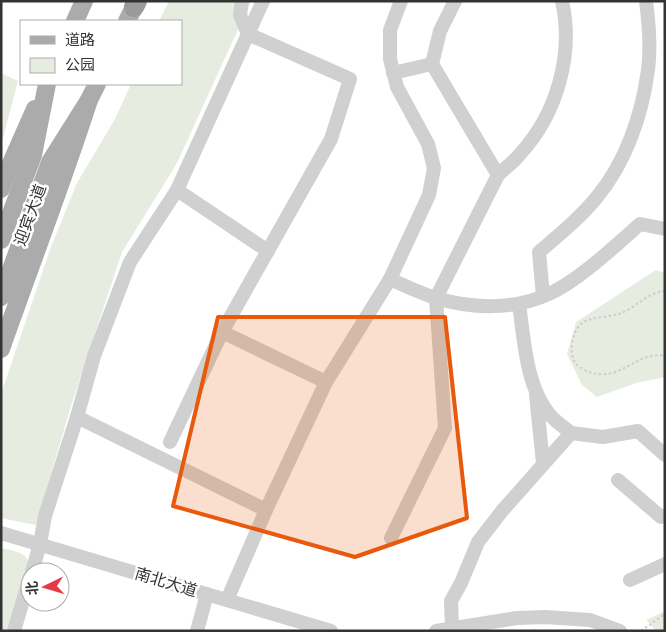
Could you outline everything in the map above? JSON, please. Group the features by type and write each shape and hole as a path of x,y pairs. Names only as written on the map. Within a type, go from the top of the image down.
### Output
{"main road":[{"path":"75,20 84,1"},
{"path":"1,189 47,85"},
{"name":"迎宾大道","path":"1,240 33,155 47,85"},
{"path":"1,349 93,92"},
{"name":"迎宾大道","path":"1,297 50,162 93,92"}],"street":[{"path":"170,442 222,332 331,139 350,79 248,34 240,15 242,1"},
{"path":"35,562 45,516 77,418 94,356 130,262 177,190 264,1"},
{"path":"227,600 266,510 326,382 390,280 429,195 434,168 428,144 397,87 390,59 390,30 401,1"},
{"path":"455,1 440,30 432,64 498,175"},
{"path":"390,538 445,428 436,298 498,175 520,155 536,134 549,112 561,81 565,45 565,16 562,1"},
{"path":"542,296 539,252 569,227 598,196 621,161 639,117 648,69 649,28 646,1"},
{"path":"393,73 432,64"},
{"path":"177,190 268,251"},
{"path":"390,280 436,298 456,302 498,307 520,304 550,294 577,276 640,224 665,229"},
{"path":"520,304 525,353 535,389 544,463"},
{"path":"222,332 326,382"},
{"path":"535,389 550,414 571,433 603,437 638,431 665,454"},
{"path":"77,418 266,510"},
{"path":"452,628 451,601 461,583 478,542 502,511 571,433"},
{"path":"618,480 661,517 665,516"},
{"name":"南北大道","path":"1,533 331,631"},
{"path":"630,580 665,564"},
{"path":"197,631 207,594"},
{"path":"14,631 20,611"},
{"path":"436,631 517,618 545,617 590,620 620,631"}],"path":[{"path":"665,291 647,295 628,310 617,315 592,319 582,323 574,335 572,355 575,363 582,369 600,374 619,371 650,355 665,356"},
{"path":"641,631 665,614"}],"highlighted area":[{"path":"218,317 445,317 467,518 355,557 173,506"}],"green space":[{"path":"169,1 251,1 177,163 122,252 70,409 36,525 1,518 1,394 51,247 77,183 115,119 131,85 182,85 182,20 160,20"},
{"path":"1,73 18,81 1,145"},
{"path":"656,270 665,273 665,377 636,383 597,397 582,385 567,354 576,322"},
{"path":"1,548 22,554 28,562 20,562 20,596 10,631 1,631"},
{"path":"665,611 665,631 656,631 646,620"}]}
